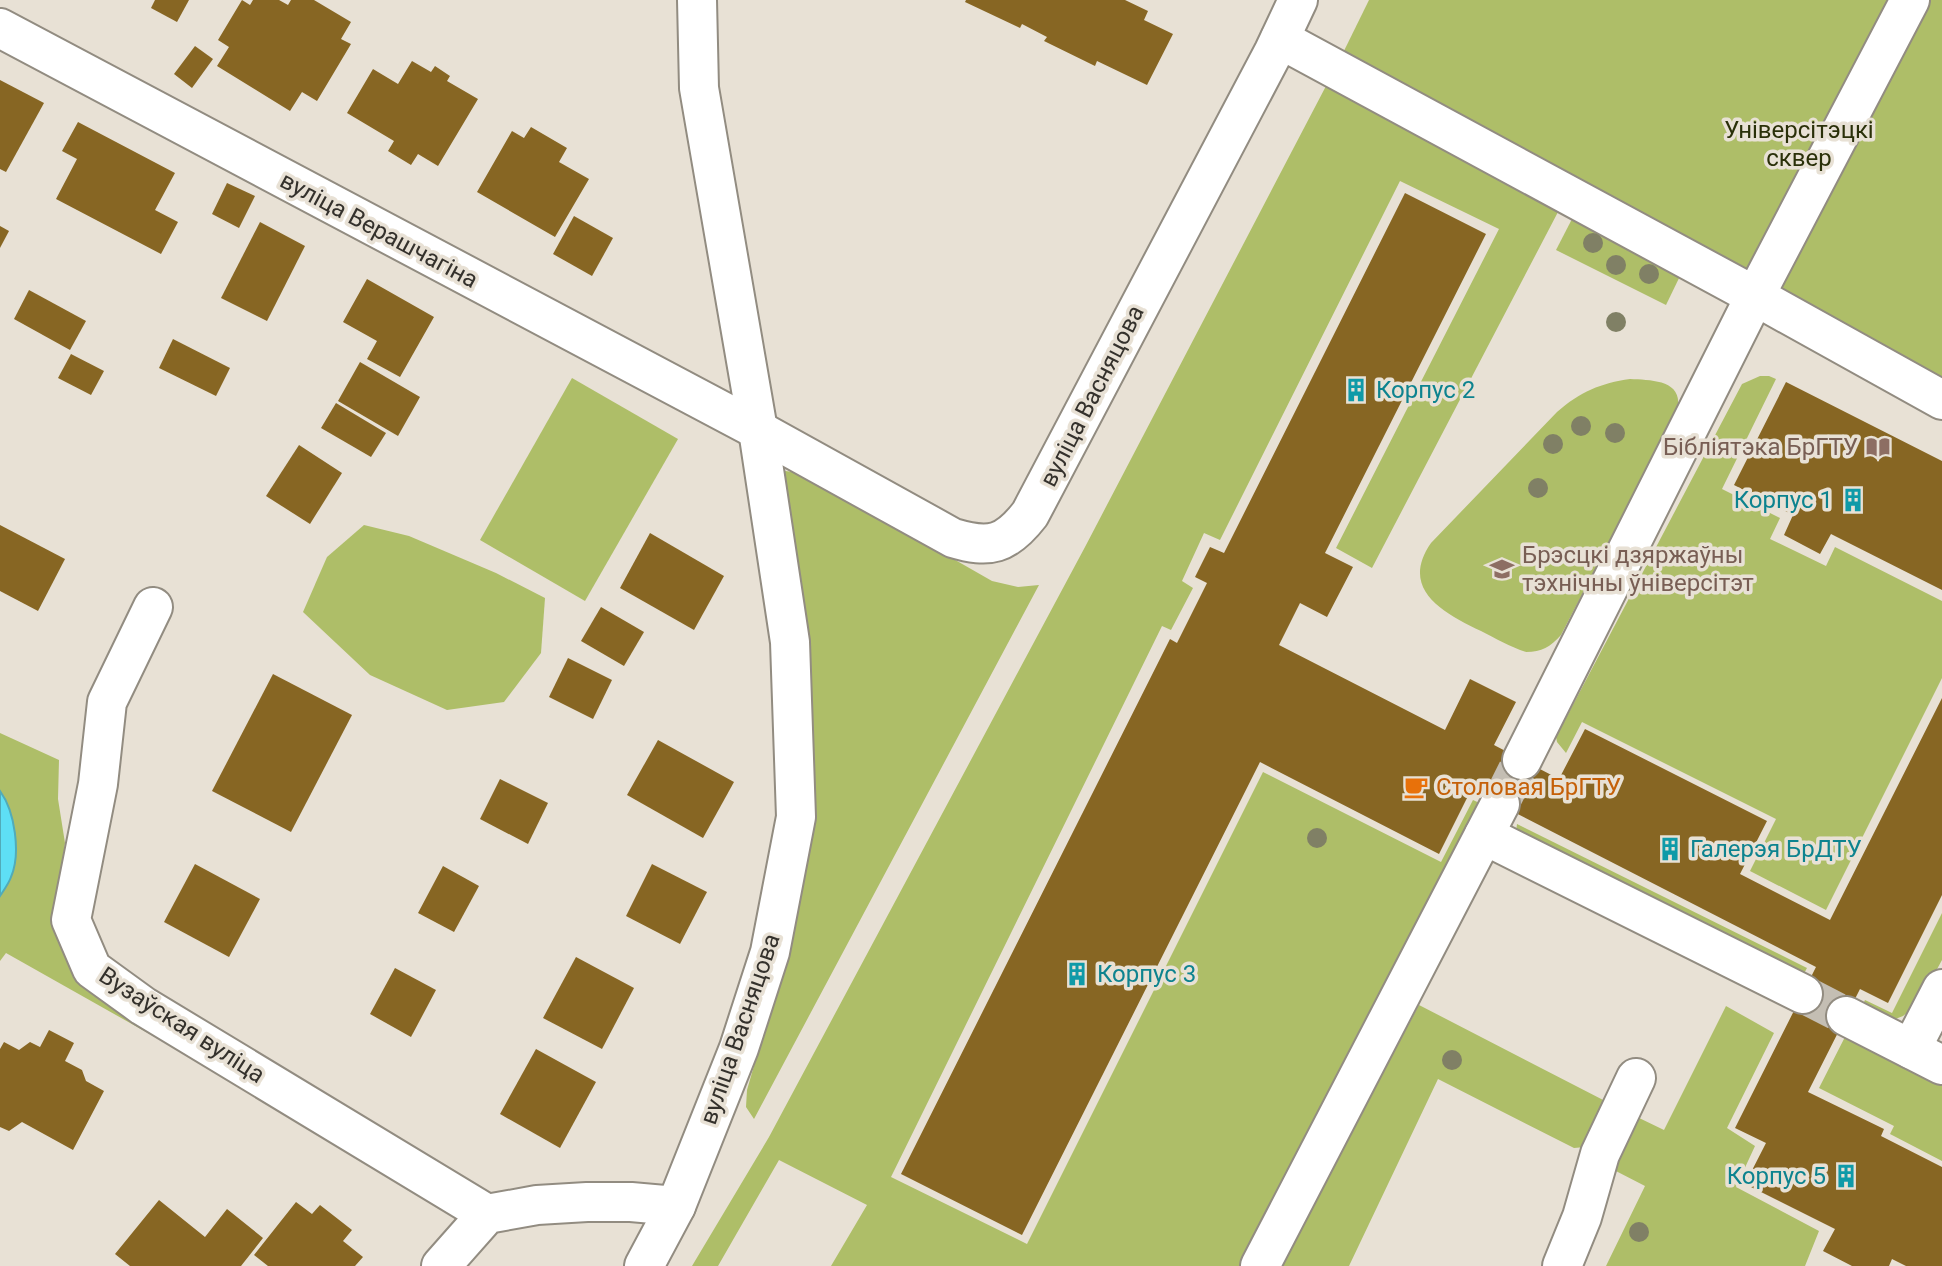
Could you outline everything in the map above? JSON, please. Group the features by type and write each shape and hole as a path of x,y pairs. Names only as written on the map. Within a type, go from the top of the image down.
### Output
{"street":[{"name":"вуліца Васняцова","path":"645,1266 676,1206 739,1048 770,952 796,817 790,642 758,430 699,88 697,0"},
{"name":"вуліца Васняцова","path":"758,430 953,538 990,545 1007,539 1030,514 1049,480 1298,0"},
{"path":"1522,760 1755,296 1910,0"},
{"path":"1933,0 1942,5"},
{"name":"вуліца Верашчагіна","path":"0,29 758,430"},
{"path":"1280,39 1942,400"},
{"name":"Вузаўская вуліца","path":"153,607 107,702 97,784 71,920 92,969 143,1006 487,1214"},
{"path":"1260,1266 1492,820 1803,994"},
{"path":"1846,1016 1927,1057 1942,989"},
{"path":"1562,1266 1581,1217 1600,1154 1636,1078"},
{"path":"441,1266 487,1214 537,1205 587,1202 676,1206"}],"green space":[{"name":"Універсітэцкі сквер","path":"1369,0 1942,0 1942,379 1339,61"},
{"path":"1326,86 1558,212 1372,568 1336,548 1499,229 1400,181 1220,540 1204,533 1182,581 1193,588 1171,630 1162,626 891,1177 1027,1244 1263,772 1441,862 1473,800 1486,806 1242,1266 831,1266 867,1205 779,1160 718,1266 692,1266 769,1137 1085,547"},
{"path":"1572,219 1681,274 1666,305 1556,250"},
{"path":"1760,376 1776,379 1722,489 1780,518 1770,539 1826,566 1835,547 1942,601 1942,678 1826,910 1750,871 1776,819 1582,722 1566,753 1556,737 1742,384"},
{"path":"572,378 678,439 585,601 480,540"},
{"path":"1630,379 1657,381 1671,388 1676,393 1677,411 1561,635 1545,648 1526,652 1467,624 1440,607 1430,598 1420,574 1422,559 1431,543 1557,412 1591,390"},
{"path":"785,471 803,473 992,581 1018,587 1039,585 754,1119 746,1107 747,1090 780,976 812,774 810,694 777,475"},
{"path":"364,525 409,536 496,573 545,598 541,653 504,702 447,710 370,675 303,612 327,557"},
{"path":"0,733 59,760 58,799 65,843 54,927 162,1041 6,953 0,961"},
{"path":"1517,824 1807,968 1801,979 1516,832"},
{"path":"1942,913 1942,960 1918,1004 1893,1020 1860,1010 1865,1000 1892,1013"},
{"path":"1419,1005 1609,1103 1585,1147 1574,1148 1438,1079 1349,1266 1279,1266"},
{"path":"1726,1006 1774,1033 1727,1128 1755,1146 1736,1187 1819,1231 1805,1266 1606,1266 1645,1186 1612,1169 1635,1116 1664,1130"},
{"path":"1847,1033 1942,1080 1942,1161 1890,1134 1894,1126 1819,1088"}],"water":[{"path":"0,791 13,821 16,857 9,882 0,896"}],"building":[{"path":"155,0 189,0 177,22 151,8"},
{"path":"242,0 250,5 253,0 279,0 288,5 291,0 314,0 351,22 341,39 351,44 317,101 302,92 290,111 217,66 229,47 218,40"},
{"path":"1125,0 1148,11 1144,20 1173,34 1147,85 1097,61 1095,66 1044,41 1047,37 1022,24 1020,28 965,2"},
{"path":"195,46 213,59 192,88 174,74"},
{"path":"412,61 431,72 435,66 450,76 447,81 478,99 438,166 418,154 411,165 388,151 394,141 347,113 373,69 398,84"},
{"path":"0,80 44,103 6,172 0,169"},
{"path":"78,122 175,173 155,210 178,222 161,254 56,199 77,159 62,151"},
{"path":"531,127 567,148 559,162 589,179 555,237 477,192 512,131 524,138"},
{"path":"227,183 255,196 239,228 212,214"},
{"path":"1405,193 1486,234 1325,553 1353,567 1327,617 1300,603 1279,645 1445,730 1470,679 1516,702 1494,745 1559,779 1585,729 1767,821 1740,874 1830,920 1942,698 1942,895 1888,1003 1860,989 1808,1092 1884,1129 1881,1136 1942,1167 1942,1266 1906,1266 1892,1259 1889,1266 1852,1266 1823,1251 1835,1229 1745,1184 1766,1143 1735,1128 1816,967 1471,790 1439,854 1260,762 1022,1235 901,1174 1170,639 1177,643 1207,583 1195,577 1210,547 1224,553"},
{"path":"574,216 613,238 592,276 553,254"},
{"path":"260,222 305,246 267,321 221,298"},
{"path":"0,226 9,231 0,248"},
{"path":"367,279 434,317 400,377 367,359 377,341 343,322"},
{"path":"29,290 86,321 70,350 14,319"},
{"path":"173,339 230,368 216,396 159,368"},
{"path":"71,354 104,371 91,395 58,378"},
{"path":"360,362 420,397 398,436 338,401"},
{"name":"Корпус 1","path":"1786,382 1942,461 1942,590 1831,534 1820,554 1784,535 1793,515 1734,485"},
{"path":"336,403 386,433 371,457 321,428"},
{"path":"299,445 342,473 310,524 266,496"},
{"path":"0,525 65,559 38,611 0,591"},
{"path":"650,533 724,576 694,630 620,588"},
{"path":"601,607 644,632 624,666 581,641"},
{"path":"568,658 612,680 593,719 549,697"},
{"path":"273,674 352,715 291,832 212,791"},
{"path":"658,740 734,782 703,838 627,795"},
{"path":"500,779 548,803 528,844 480,819"},
{"path":"195,864 260,899 229,957 164,922"},
{"path":"652,864 707,892 680,944 626,916"},
{"path":"443,866 479,886 454,932 418,913"},
{"path":"576,957 634,988 602,1049 543,1018"},
{"path":"395,968 436,990 411,1037 370,1014"},
{"path":"49,1030 74,1043 65,1061 82,1070 86,1081 104,1091 73,1150 22,1122 9,1131 0,1127 0,1049 4,1042 19,1050 30,1042 40,1047"},
{"path":"536,1049 596,1082 560,1148 500,1114"},
{"path":"159,1200 205,1237 227,1209 263,1238 241,1266 130,1266 115,1254"},
{"path":"296,1202 312,1214 320,1205 352,1230 343,1241 363,1257 355,1266 268,1266 254,1255"}],"tunnel":[{"path":"1500,804 1522,760"},
{"path":"1803,994 1846,1016"}],"place":[{"name":"Корпус 2","path":"1356,390"},
{"name":"Бібліятэка БрГТУ","path":"1878,447"},
{"name":"Корпус 1","path":"1853,500"},
{"name":"Брэсцкі дзяржаўны тэхнічны ўніверсітэт","path":"1502,569"},
{"name":"Столовая БрГТУ","path":"1416,787"},
{"name":"Галерэя БрДТУ","path":"1670,849"},
{"name":"Корпус 3","path":"1077,974"},
{"name":"Корпус 5","path":"1846,1176"}]}
